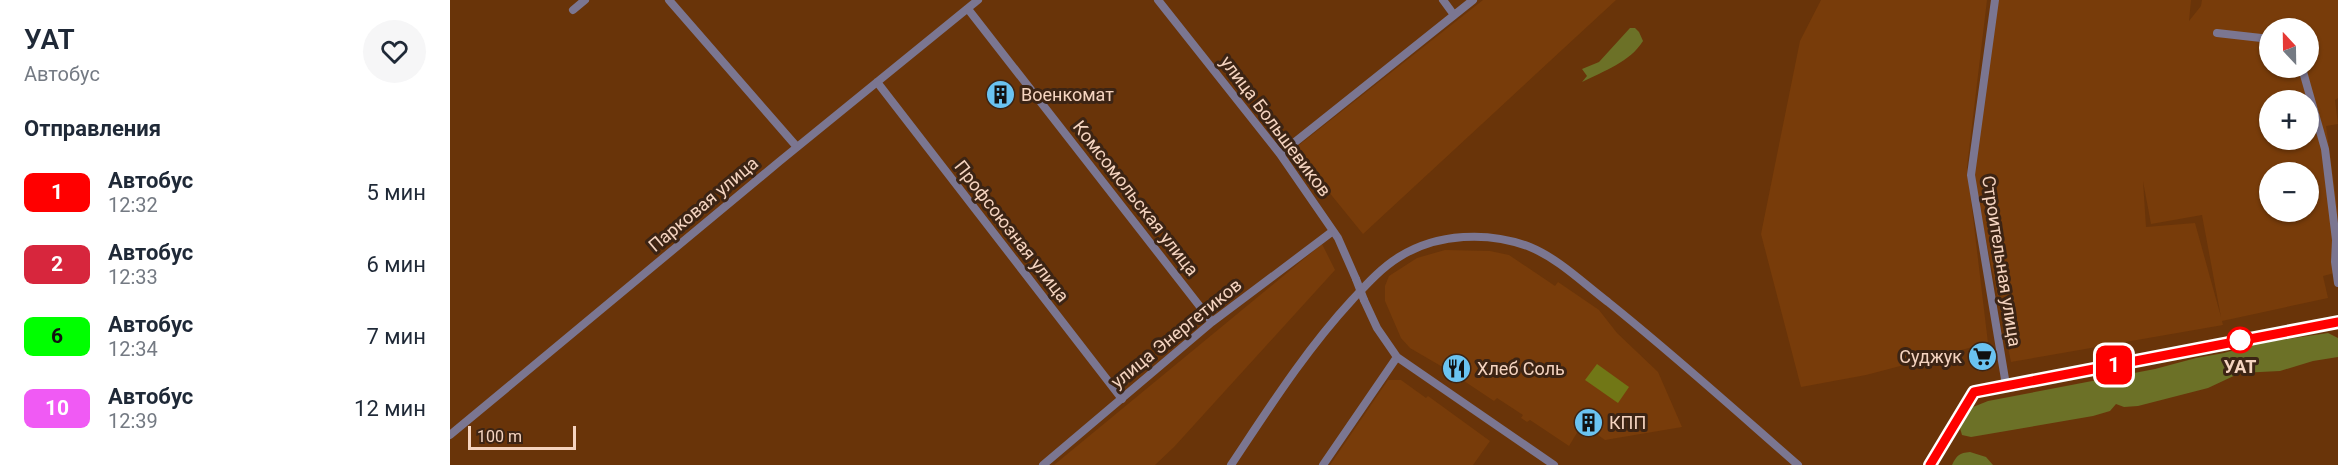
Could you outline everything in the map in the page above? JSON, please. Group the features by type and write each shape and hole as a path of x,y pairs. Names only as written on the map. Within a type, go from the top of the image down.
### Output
{"main road":[{"path":"1930,465 1974,392 2338,322"}],"street":[{"path":"573,10 585,0"},
{"path":"669,0 797,147"},
{"name":"Парковая улица","path":"450,435 978,0"},
{"name":"улица Большевиков","path":"1158,0 1280,154 1333,231 1377,328 1397,357"},
{"path":"1443,0 1454,15"},
{"path":"1280,154 1473,0"},
{"name":"Строительная улица","path":"1995,0 1971,175 2006,385"},
{"name":"Комсомольская улица","path":"968,9 1212,322"},
{"path":"2217,33 2259,38"},
{"path":"2305,78 2325,149 2336,240 2335,262 2338,283"},
{"name":"Профсоюзная улица","path":"877,82 1122,399"},
{"name":"улица Энергетиков","path":"1043,465 1212,322 1333,231"},
{"path":"1231,465 1310,349 1330,324 1383,269 1420,246 1448,239 1474,237 1522,244 1563,266 1624,315 1798,465"},
{"path":"1323,465 1397,357 1554,465"}],"shaded area":[{"path":"1483,0 1616,0 1363,234 1294,149"},
{"path":"1821,0 1987,0 1967,167 1988,343 1866,375 1801,387 1761,234 1800,41"},
{"path":"1998,0 2191,0 2189,21 2201,6 2202,0 2338,0 2338,98 2335,100 2338,124 2326,126 2338,212 2338,272 2323,276 2328,298 2222,321 2223,325 2011,362 1973,177","holes":["2143,181 2151,224 2202,215 2221,317 2195,223 2146,227"]},
{"path":"1322,244 1335,270 1155,465 1054,465"},
{"path":"1445,250 1490,251 1509,255 1555,286 1558,282 1599,310 1617,333 1658,372 1682,427 1605,440 1598,435 1600,432 1583,423 1569,446 1530,420 1527,422 1521,418 1523,415 1497,398 1494,401 1410,348 1401,338 1385,301 1385,286 1389,276 1417,258"},
{"path":"1597,364 1629,387 1618,403 1585,380"},
{"path":"1388,380 1401,380 1426,398 1428,396 1490,441 1473,465 1330,465"}],"green space":[{"path":"1630,28 1635,28 1639,32 1643,41 1638,48 1616,65 1582,82 1587,76 1582,69 1599,62"},
{"path":"2328,333 2338,338 2338,357 2313,361 2280,371 2240,373 2208,388 2138,406 2124,407 2116,404 2110,411 2093,416 1971,437 1962,435 1960,428 1973,407 1988,401 2155,369 2255,344"},
{"path":"1970,452 1986,457 1993,465 1952,465 1959,455"}],"bus line":[{"name":"1","path":"1930,465 1974,392 2338,322"}],"place":[{"name":"Военкомат","path":"1000,94"},
{"name":"УАТ","path":"2240,340"},
{"name":"Суджук","path":"1983,356"},
{"name":"Хлеб Соль","path":"1456,368"},
{"name":"КПП","path":"1588,422"}]}
